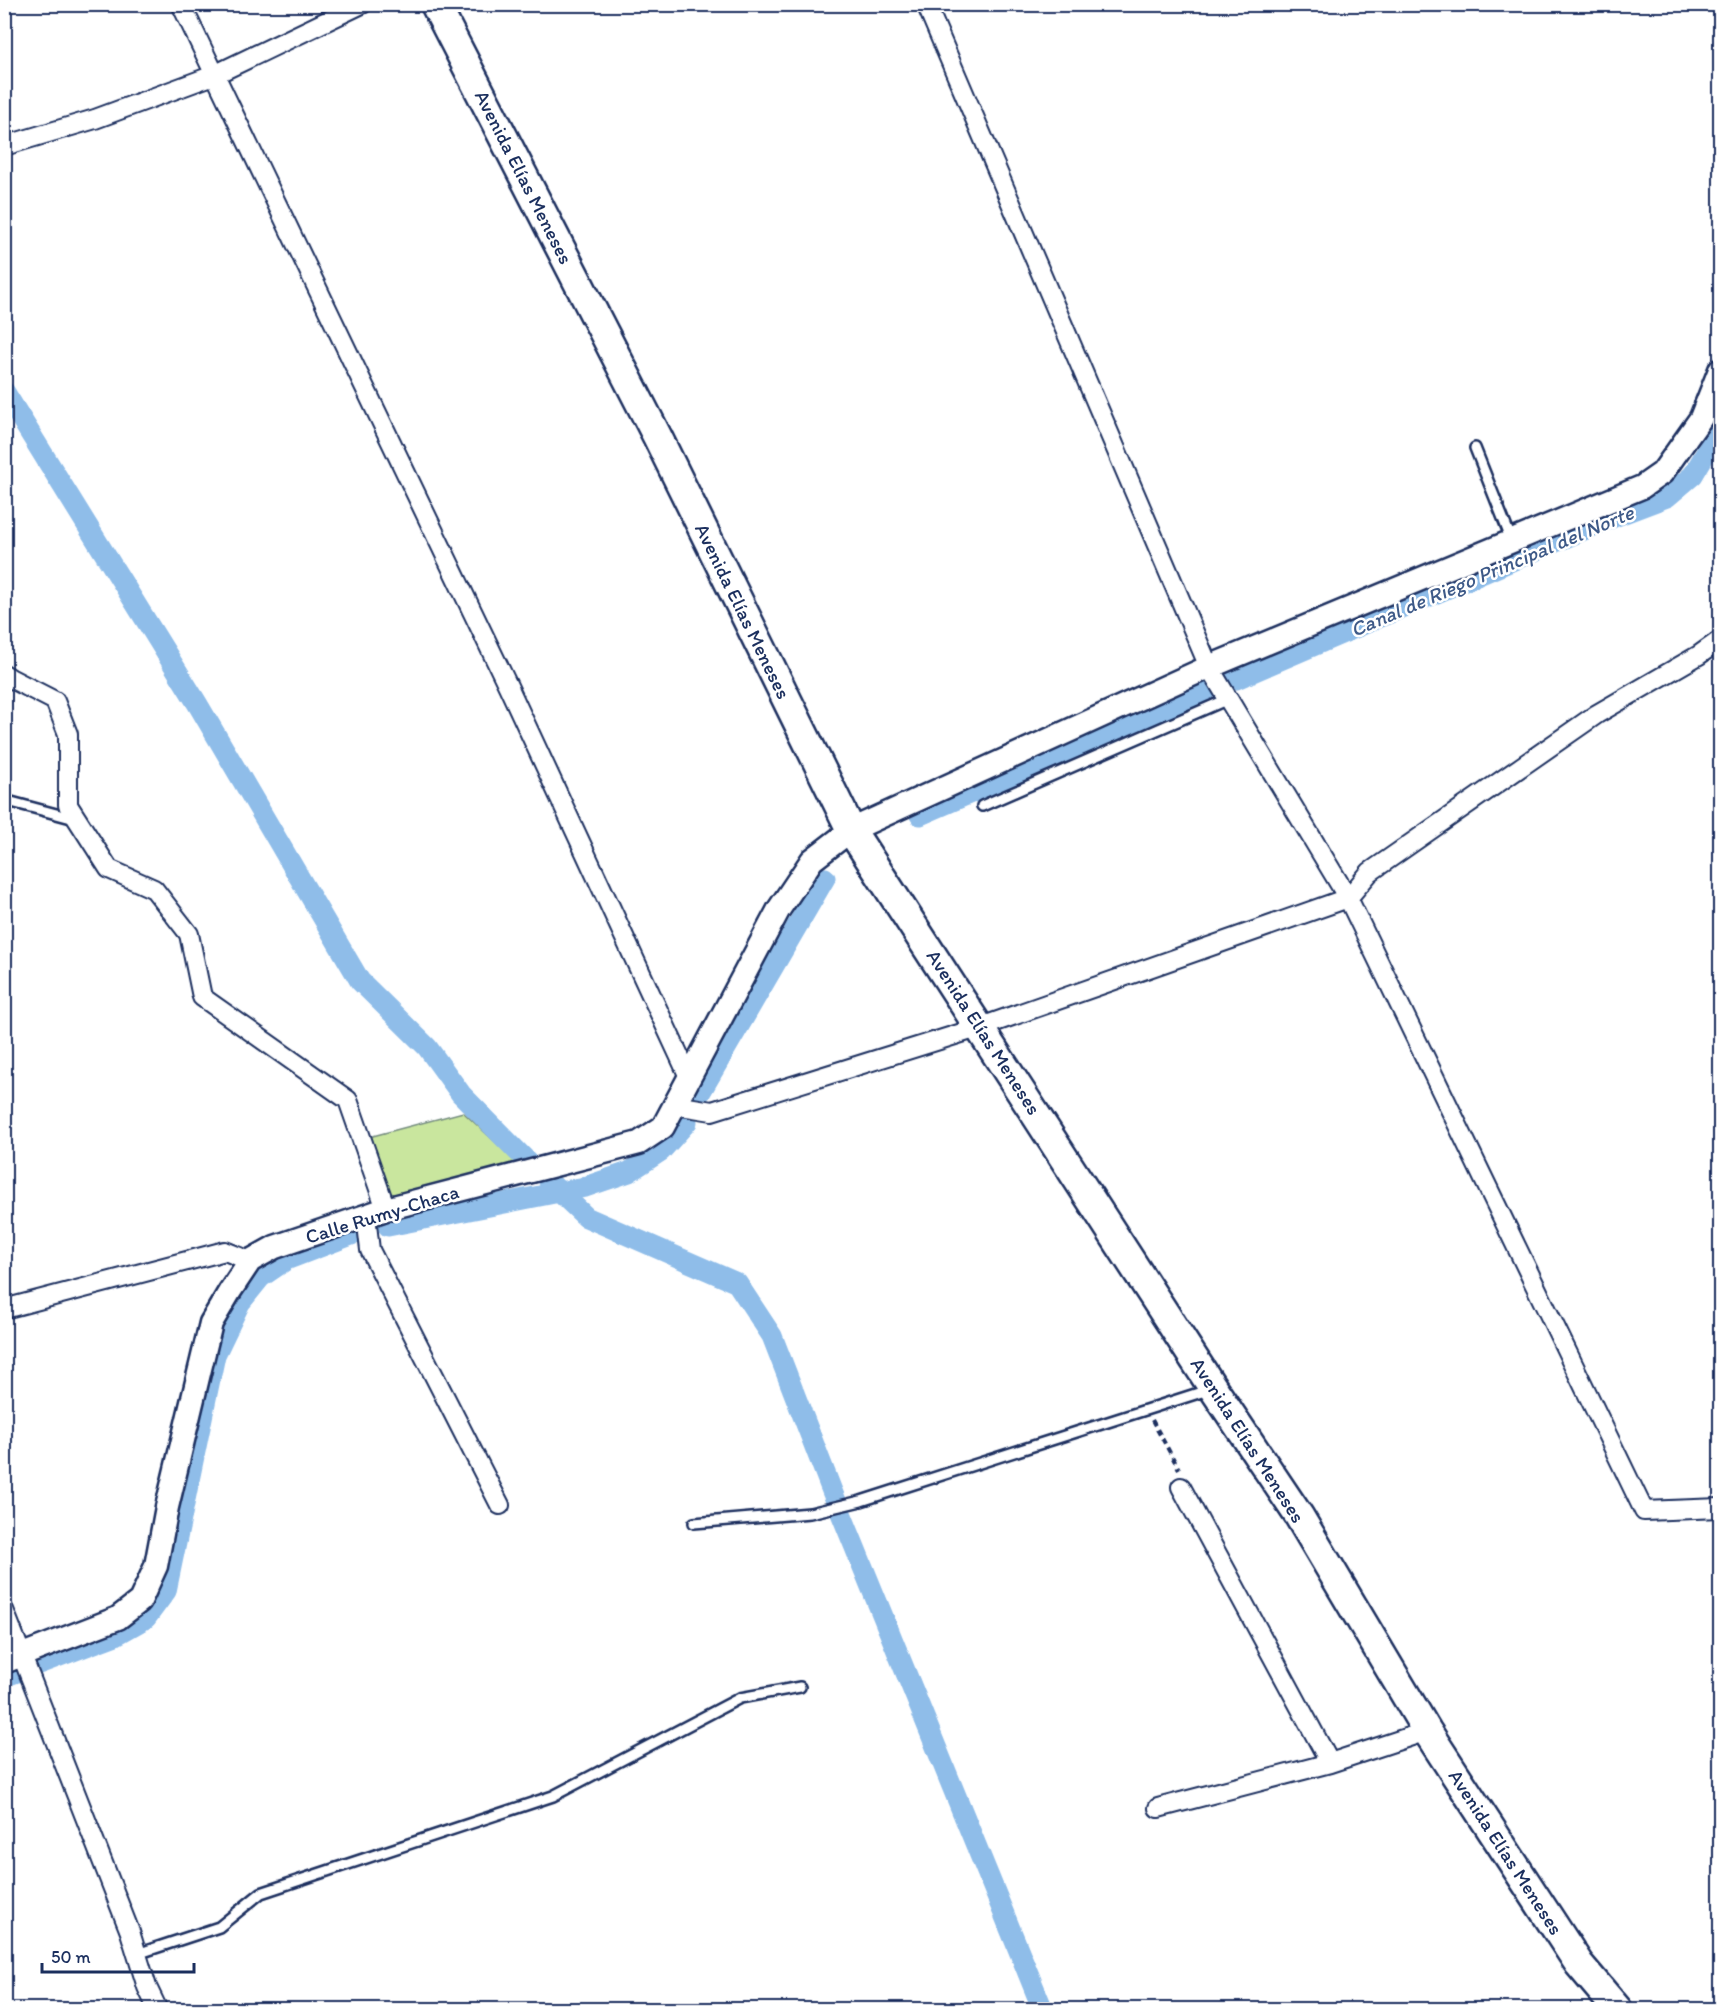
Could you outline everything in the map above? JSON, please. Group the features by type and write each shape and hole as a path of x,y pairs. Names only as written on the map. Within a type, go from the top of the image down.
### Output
{"main road":[{"name":"Avenida Elías Meneses","path":"435,4 657,436 851,830 981,1027 1213,1388 1299,1516 1427,1731 1579,1964 1618,2010"}],"street":[{"path":"181,4 478,621 690,1079"},
{"path":"4,146 96,119 214,75 362,4"},
{"path":"926,4 1209,667 1348,898 1644,1511 1720,1508"},
{"name":"Calle Rumy-Chaca","path":"18,1659 118,1618 140,1601 156,1566 167,1507 211,1323 250,1261 275,1247 376,1213 639,1143 663,1127 779,909 812,860 851,830 1209,667 1642,487 1662,473 1701,418 1720,370"},
{"path":"675,1105 712,1111 981,1027 1348,898 1370,872 1597,714 1699,655 1720,640"},
{"path":"4,674 55,701 68,734 68,805 109,869 154,889 189,934 202,997 348,1100 376,1213 370,1250 500,1505"},
{"path":"4,1309 225,1251 250,1261"},
{"path":"1180,1487 1330,1763"},
{"path":"4,1610 18,1659 34,1685 130,1932 147,1987 158,2010"},
{"path":"1158,1808 1330,1763 1427,1731"}],"lane":[{"path":"1475,448 1512,541"},
{"path":"982,806 1228,699"},
{"path":"4,800 77,820"},
{"path":"694,1523 810,1513 861,1501 1213,1388"},
{"path":"137,1954 219,1927 261,1893 554,1796 740,1698 800,1687"}],"path":[{"path":"1146,1410 1181,1473 1180,1487"}],"green space":[{"path":"463,1112 519,1164 391,1198 369,1137"}],"waterway":[{"path":"4,391 197,703 360,981 427,1047 461,1094 527,1161"},
{"name":"Canal de Riego Principal del Norte","path":"1236,679 1614,517 1667,497 1693,475 1720,429"},
{"name":"Canal de Riego Principal del Norte","path":"920,815 1205,692"},
{"name":"Canal de Riego Principal del Norte","path":"700,1093 825,878"},
{"name":"Canal de Riego Principal del Norte","path":"388,1226 585,1187 629,1172 661,1151 687,1122"},
{"path":"549,1182 586,1217 737,1283 772,1336 832,1491 1043,2010"},
{"name":"Canal de Riego Principal del Norte","path":"4,1677 116,1635 146,1618 166,1591 215,1355 240,1303 261,1277 286,1260 354,1234"}]}
